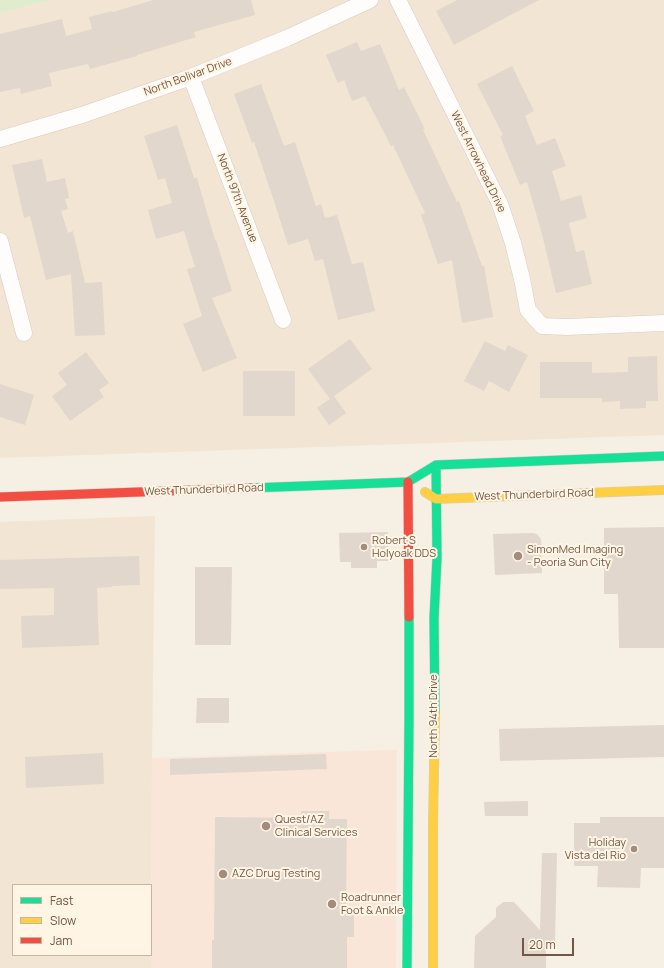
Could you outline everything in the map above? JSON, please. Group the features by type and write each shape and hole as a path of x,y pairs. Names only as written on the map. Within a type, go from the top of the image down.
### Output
{"street":[{"name":"North Bolivar Drive","path":"0,139 82,114 191,77 287,38 370,0"},
{"name":"West Arrowhead Drive","path":"398,0 500,204 513,243 528,310 542,326 567,327 664,323"},
{"name":"North 97th Avenue","path":"191,77 283,320"},
{"path":"0,241 24,333"},
{"name":"West Thunderbird Road","path":"0,497 408,482 436,465 664,456"},
{"name":"North 94th Drive","path":"433,968 431,618 437,558 436,465"},
{"path":"408,482 436,499"},
{"path":"407,968 412,719 412,618 408,482"},
{"path":"625,492 651,482"},
{"name":"West Thunderbird Road","path":"436,499 664,490"}],"shaded area":[{"path":"51,0 664,0 664,435 0,458 0,13"},
{"path":"155,516 151,884 12,884 12,956 151,956 151,968 0,968 0,522"},
{"path":"397,750 396,968 151,968 152,758"}],"green space":[{"path":"0,0 51,0 0,13"}],"building":[{"path":"153,0 251,0 255,15 194,32 196,37 137,56 90,69 88,64 49,73 52,86 21,94 20,88 0,92 0,34 62,19 66,36 92,29 89,17 113,12"},
{"path":"457,0 539,0 454,45 436,11"},
{"path":"357,42 361,51 380,44 399,90 404,87 425,129 423,130 457,202 459,201 482,266 484,266 493,317 462,323 452,260 438,264 421,215 425,213 393,145 391,146 365,96 352,101 344,80 338,83 326,55"},
{"path":"512,66 534,111 525,116 537,145 555,138 566,166 552,171 561,201 581,195 587,218 569,223 576,252 584,250 592,284 556,293 542,234 527,182 520,185 500,136 503,135 477,84"},
{"path":"261,84 284,146 295,142 316,206 321,204 325,218 337,215 352,264 363,262 375,311 338,320 323,259 315,261 308,239 288,245 254,142 252,143 234,94"},
{"path":"177,125 194,178 197,178 232,291 212,298 237,358 203,372 183,324 202,316 187,269 195,267 184,231 156,239 148,210 172,203 165,178 158,180 144,136"},
{"path":"42,159 47,182 65,178 69,198 65,199 68,209 61,211 68,233 73,231 85,283 102,282 105,335 75,336 71,274 46,280 30,216 24,218 12,165"},
{"path":"350,339 372,369 330,399 308,369"},
{"path":"485,341 505,351 508,345 528,355 509,392 489,381 484,391 464,381"},
{"path":"86,352 109,383 99,390 104,397 70,421 52,396 67,385 58,373"},
{"path":"657,356 658,401 646,401 646,408 620,409 620,401 602,402 602,398 540,398 540,362 592,362 592,373 628,372 628,357"},
{"path":"243,371 295,371 295,416 243,416"},
{"path":"0,384 34,395 25,425 0,417"},
{"path":"334,396 346,413 329,425 317,408"},
{"path":"664,527 664,648 619,648 618,594 604,594 604,528"},
{"name":"Robert S Holyoak DDS","path":"388,532 389,561 377,561 377,568 351,568 351,562 340,562 339,533"},
{"name":"SimonMed Imaging - Peoria Sun City","path":"493,534 537,534 541,539 542,573 495,575"},
{"path":"139,556 140,585 97,588 99,645 22,648 21,616 54,615 54,588 0,589 0,560"},
{"path":"195,567 232,567 231,645 195,645"},
{"path":"197,698 229,698 229,723 196,723"},
{"path":"664,725 664,757 500,761 499,729"},
{"path":"103,753 104,784 26,788 25,757"},
{"path":"326,754 327,769 170,775 170,759"},
{"path":"528,801 528,816 485,816 484,802"},
{"path":"301,811 329,811 329,819 347,819 346,914 354,914 354,937 347,937 347,968 212,968 212,940 214,940 215,817 301,818"},
{"name":"Holiday Vista del Rio","path":"600,817 664,817 664,868 641,868 640,888 597,887 598,866 574,866 574,823 600,823"},
{"path":"542,853 557,853 556,946 546,946 546,968 474,968 475,936 496,917 496,908 503,902 514,902 540,930"}],"traffic: fast":[{"path":"251,488 408,482 436,465 664,456"},
{"path":"435,713 434,618 437,558 436,465"},
{"path":"407,968 409,617"}],"traffic: slow":[{"path":"425,492 436,499 664,490"},
{"path":"433,968 435,713"}],"traffic: jam":[{"path":"408,482 409,617"},
{"path":"0,497 251,488"}],"place":[{"name":"Robert S Holyoak DDS","path":"364,547"},
{"name":"SimonMed Imaging - Peoria Sun City","path":"518,556"},
{"name":"Quest/AZ Clinical Services","path":"266,826"},
{"name":"Holiday Vista del Rio","path":"634,849"},
{"name":"AZC Drug Testing","path":"223,874"},
{"name":"Roadrunner Foot & Ankle","path":"332,904"}]}
